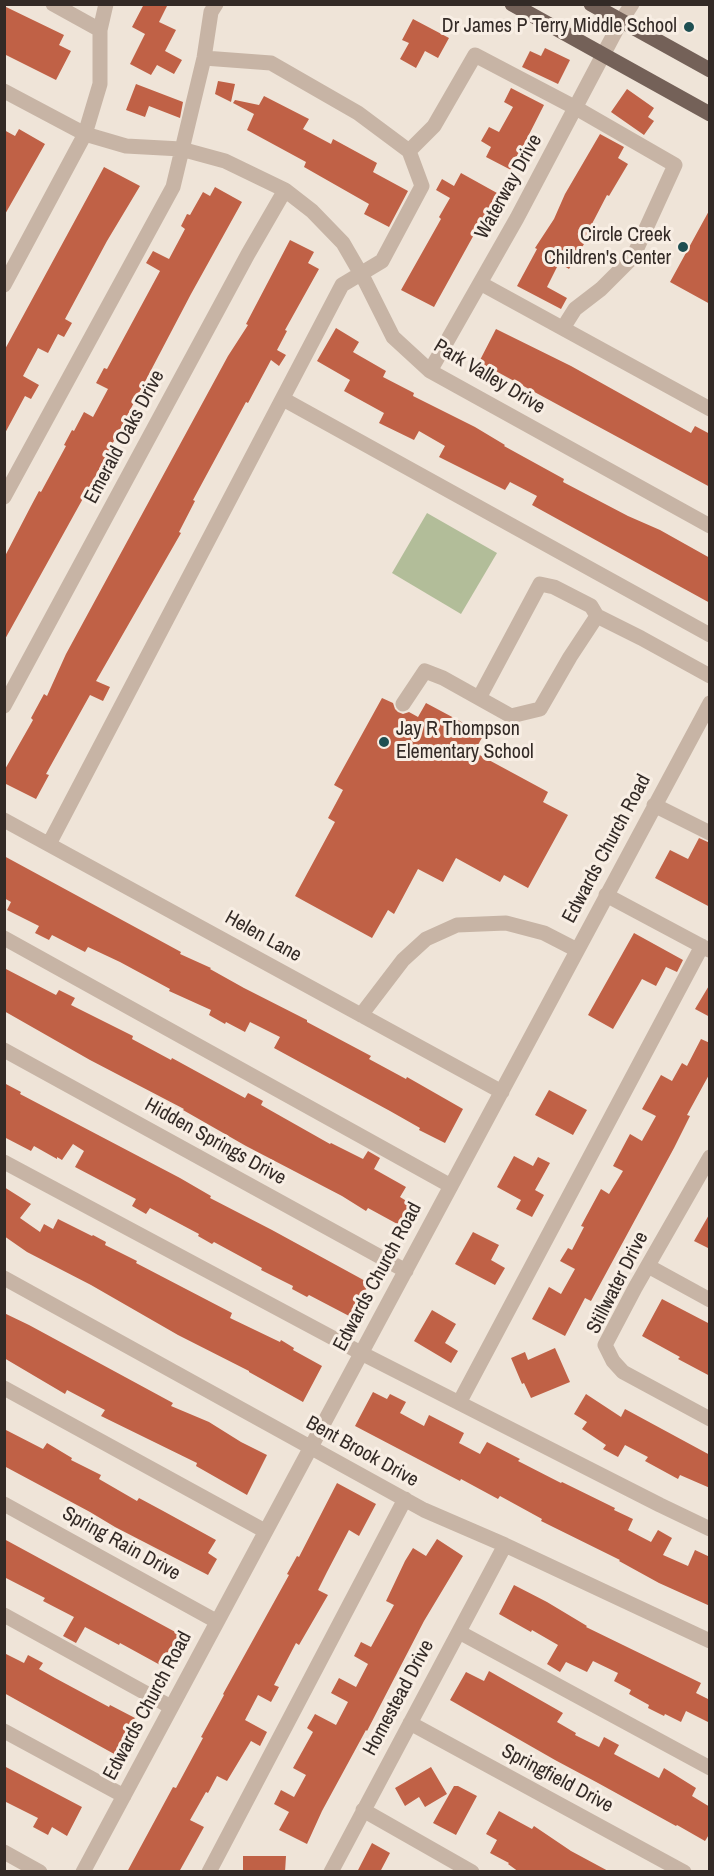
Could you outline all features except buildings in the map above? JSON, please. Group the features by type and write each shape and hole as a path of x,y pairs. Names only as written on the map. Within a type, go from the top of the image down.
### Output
{"main road":[{"path":"512,4 710,114"},
{"path":"591,4 710,70"}],"street":[{"path":"53,4 100,30"},
{"path":"4,285 85,134 100,84 100,30 106,4"},
{"path":"4,497 173,187 204,58 211,12 216,4"},
{"name":"Waterway Drive","path":"430,371 517,218 632,4"},
{"path":"409,151 434,126 475,55 576,108 675,165 633,257 601,289 575,309 563,328"},
{"path":"50,844 342,285 382,261 422,186 409,151 358,112 271,63 204,58"},
{"name":"Park Valley Drive","path":"4,91 85,134 126,146 181,149 225,161 285,190 312,211 343,243 361,273 393,337 430,371 710,526"},
{"name":"Emerald Oaks Drive","path":"4,706 248,254 285,190"},
{"path":"480,283 710,409"},
{"path":"282,399 710,635"},
{"path":"479,698 540,584 554,588 591,606 597,616 710,676"},
{"path":"404,704 425,671 443,678 511,716 540,709 597,616"},
{"name":"Edwards Church Road","path":"83,1872 708,708"},
{"path":"654,805 710,833"},
{"name":"Helen Lane","path":"4,820 502,1092"},
{"path":"459,1403 706,948 606,895"},
{"path":"361,1015 403,960 426,939 457,926 506,922 544,933 577,950"},
{"path":"4,938 451,1186"},
{"name":"Hidden Springs Drive","path":"4,1050 406,1271"},
{"name":"Stillwater Drive","path":"710,1157 704,1182 648,1266 605,1346 613,1361 623,1372 710,1419"},
{"path":"4,1162 362,1353 660,1505 710,1528"},
{"path":"648,1266 710,1300"},
{"name":"Bent Brook Drive","path":"4,1278 424,1510 505,1545 710,1641"},
{"path":"4,1388 265,1531"},
{"path":"209,1872 405,1499"},
{"name":"Spring Rain Drive","path":"4,1504 216,1621"},
{"name":"Homestead Drive","path":"331,1872 505,1545"},
{"path":"4,1615 171,1707"},
{"path":"459,1632 710,1768"},
{"name":"Springfield Drive","path":"410,1723 684,1872"},
{"path":"4,1731 123,1796"},
{"path":"363,1810 472,1872"},
{"path":"4,1852 40,1872"}],"green space":[{"path":"427,513 497,553 461,614 392,573"}],"place":[{"name":"Dr James P Terry Middle School","path":"689,27"},
{"name":"Circle Creek Children's Center","path":"683,247"},
{"name":"Jay R Thompson Elementary School","path":"384,742"}]}
